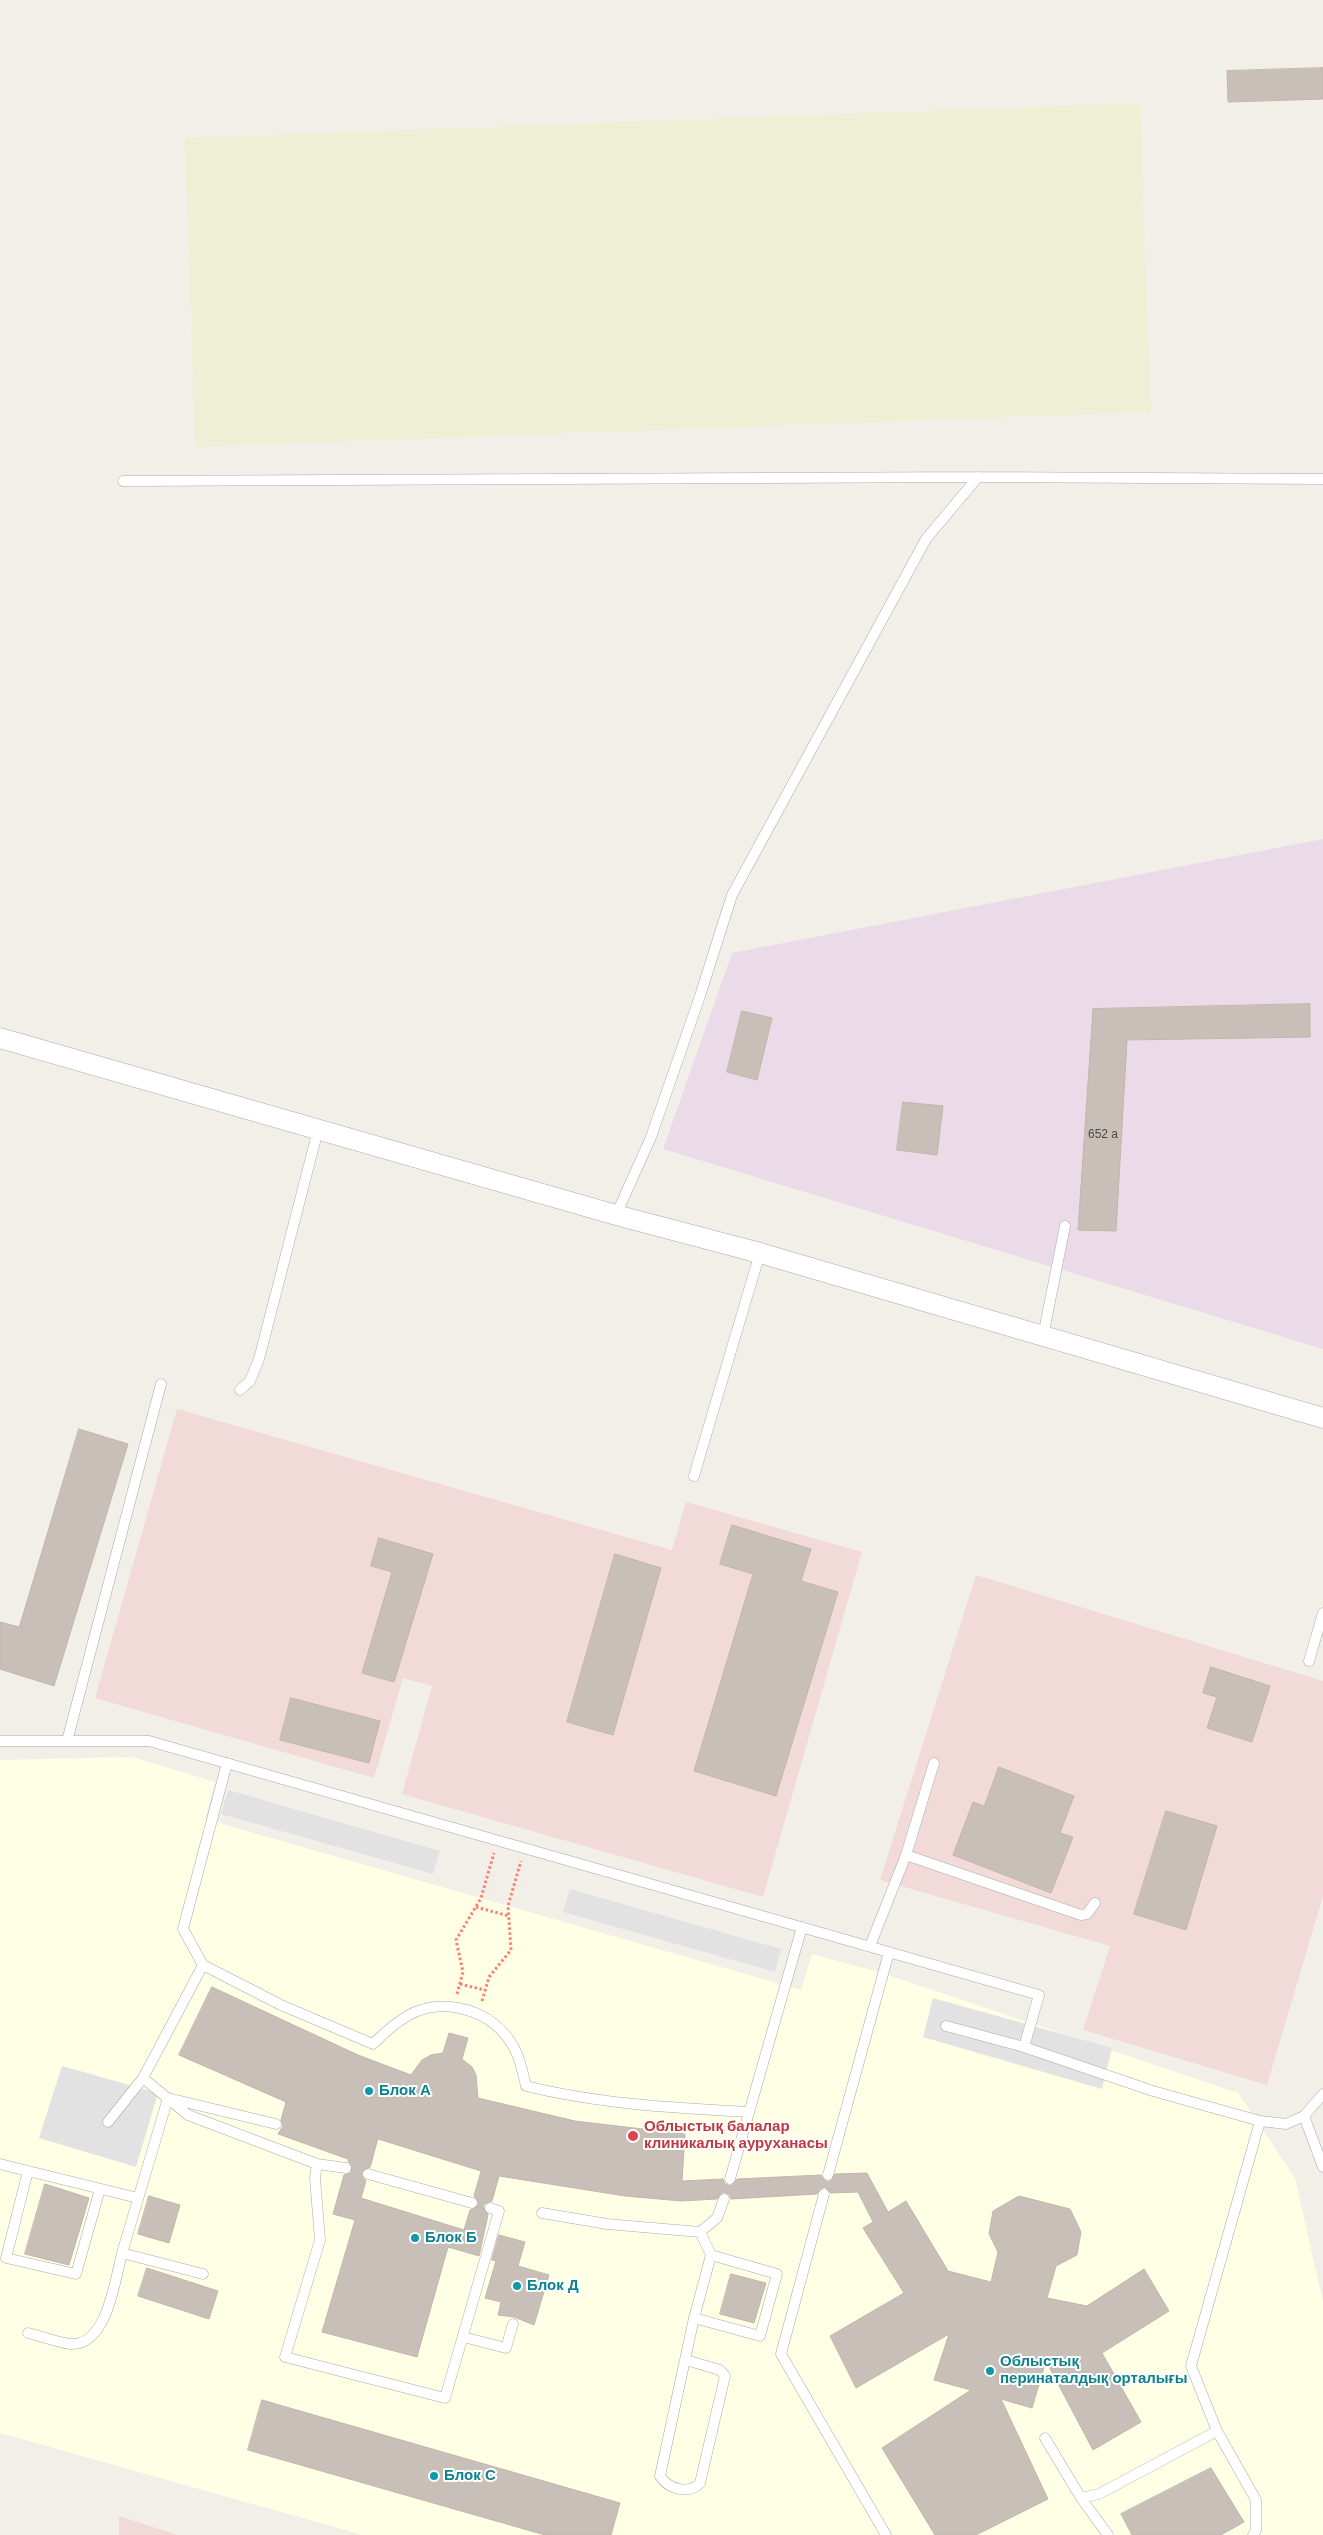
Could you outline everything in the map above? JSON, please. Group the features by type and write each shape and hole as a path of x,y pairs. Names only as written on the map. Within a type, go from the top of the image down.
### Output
{"street":[{"path":"0,1038 616,1215 760,1253 1323,1418"}],"lane":[{"path":"123,481 978,477 1323,479"},
{"path":"616,1215 651,1137 700,996 732,895 926,540 978,477"},
{"path":"240,1390 250,1381 259,1359 318,1130"},
{"path":"1043,1336 1065,1226"},
{"path":"694,1476 760,1253"},
{"path":"67,1741 161,1384"},
{"path":"1309,1661 1323,1613"},
{"path":"0,1741 149,1740 1039,1995 1024,2047"},
{"path":"227,1763 183,1929 203,1965 281,2005 372,2044 390,2027 409,2015 429,2007 454,2006 478,2014 498,2026 513,2045 526,2086 601,2101 749,2112"},
{"path":"870,1946 906,1854 934,1763"},
{"path":"906,1854 1081,1915 1087,1914 1095,1903"},
{"path":"730,2179 802,1927"},
{"path":"828,2175 889,1952"},
{"path":"108,2122 143,2078 203,1965"},
{"path":"946,2026 1024,2047 1153,2091 1260,2121 1286,2124 1304,2116 1323,2094"},
{"path":"143,2078 188,2115 317,2164 346,2168"},
{"path":"168,2098 276,2124"},
{"path":"28,2333 71,2344 87,2340 98,2331 104,2320 168,2098"},
{"path":"1304,2116 1323,2167"},
{"path":"1253,2535 1256,2530 1256,2500 1218,2431 1191,2366 1260,2121"},
{"path":"0,2164 138,2198"},
{"path":"317,2164 315,2178 320,2240 285,2357 445,2398 499,2211 490,2208"},
{"path":"28,2172 6,2258 76,2274 100,2189"},
{"path":"368,2174 472,2203"},
{"path":"824,2194 781,2354 886,2535"},
{"path":"542,2213 607,2224 700,2232 717,2218 724,2199"},
{"path":"686,2360 720,2370 725,2376 700,2483 695,2489 687,2491 664,2482 660,2476 694,2318 711,2255 700,2232"},
{"path":"122,2253 203,2274"},
{"path":"694,2318 760,2336 778,2274 711,2255"},
{"path":"462,2337 506,2348 513,2324"},
{"path":"1080,2498 1099,2494 1218,2431"},
{"path":"1045,2438 1080,2498 1108,2535"}],"path":[{"path":"454,2006 463,1972 456,1940 481,1898 498,1840"},
{"path":"478,2014 489,1977 511,1950 508,1906 525,1848"},
{"path":"476,1907 509,1916"},
{"path":"460,1984 485,1990"}],"shaded area":[{"path":"1140,103 1151,412 195,447 185,138"},
{"path":"1323,839 1323,1349 663,1149 732,953"},
{"path":"177,1409 672,1550 686,1502 862,1552 763,1897 402,1794 432,1686 403,1678 374,1778 95,1698"},
{"path":"976,1575 1323,1681 1323,1896 1267,2085 1083,2030 1110,1946 880,1880"},
{"name":"Облыстық балалар клиникалық ауруханасы","path":"132,1757 215,1782 205,1819 801,1990 812,1954 882,1973 1238,2093 1295,2178 1323,2302 1323,2535 363,2535 0,2433 0,1760"},
{"path":"228,1790 440,1851 433,1874 221,1814"},
{"path":"570,1889 781,1949 775,1972 563,1912"},
{"path":"933,1998 1112,2048 1102,2089 923,2037"},
{"path":"62,2066 158,2093 136,2167 39,2138"},
{"path":"119,2516 178,2535 119,2535"}],"building":[{"path":"1323,68 1323,99 1228,102 1227,71"},
{"path":"1310,1004 1310,1037 1127,1040 1116,1231 1078,1230 1093,1009"},
{"path":"742,1011 772,1018 757,1080 727,1072"},
{"path":"903,1102 943,1106 937,1155 897,1150"},
{"path":"79,1429 128,1444 54,1686 0,1669 0,1622 19,1627"},
{"path":"732,1525 811,1549 801,1581 838,1592 776,1796 694,1771 753,1574 720,1564"},
{"path":"379,1538 433,1554 394,1682 362,1673 392,1572 371,1566"},
{"path":"615,1554 661,1568 613,1735 567,1722"},
{"path":"1211,1667 1270,1686 1252,1742 1207,1728 1217,1697 1203,1693"},
{"path":"291,1698 380,1721 369,1763 280,1740"},
{"path":"999,1767 1074,1796 1060,1833 1073,1837 1051,1893 953,1855 973,1802 984,1806"},
{"path":"1166,1811 1217,1826 1186,1930 1134,1914"},
{"path":"212,1987 358,2055 411,2075 422,2060 431,2055 443,2053 449,2033 468,2038 462,2059 472,2067 476,2075 478,2098 575,2121 685,2134 682,2181 723,2179 725,2184 731,2186 737,2179 821,2175 824,2180 829,2182 835,2174 867,2173 888,2212 906,2201 948,2271 991,2282 998,2252 989,2234 993,2211 1019,2196 1070,2209 1081,2232 1077,2255 1056,2266 1047,2298 1087,2306 1144,2269 1169,2311 1102,2353 1141,2422 1093,2450 1046,2361 1032,2408 1001,2399 1048,2499 976,2535 935,2535 882,2448 971,2390 934,2380 949,2334 856,2388 830,2336 904,2293 863,2228 873,2222 858,2192 831,2193 825,2187 820,2189 817,2194 731,2199 729,2194 723,2192 717,2199 681,2201 625,2196 499,2176 492,2201 483,2206 488,2215 479,2256 448,2247 417,2357 322,2332 355,2220 333,2214 344,2175 351,2173 352,2166 348,2159 278,2134 283,2126 281,2120 286,2102 179,2055","holes":["378,2139 481,2171 474,2196 478,2201 478,2205 470,2210 464,2230 361,2198 366,2181 362,2176 362,2172 370,2167"]},
{"path":"45,2184 89,2198 69,2265 25,2254"},
{"path":"149,2196 180,2205 169,2243 138,2234"},
{"name":"Блок Д","path":"499,2235 525,2242 518,2266 549,2275 534,2325 514,2317 498,2315 501,2302 485,2298 496,2261 492,2260"},
{"path":"147,2268 218,2291 209,2319 138,2296"},
{"path":"731,2274 766,2283 754,2323 720,2314"},
{"name":"Блок С","path":"262,2400 620,2503 611,2535 545,2535 248,2450"},
{"path":"1211,2468 1244,2522 1221,2535 1132,2535 1121,2514"}],"place":[{"name":"Блок А","path":"369,2091"},
{"name":"Облыстық балалар клиникалық ауруханасы","path":"633,2136"},
{"name":"Блок Б","path":"415,2238"},
{"name":"Блок Д","path":"517,2286"},
{"name":"Облыстық перинаталдық орталығы","path":"990,2371"},
{"name":"Блок С","path":"434,2476"}]}
